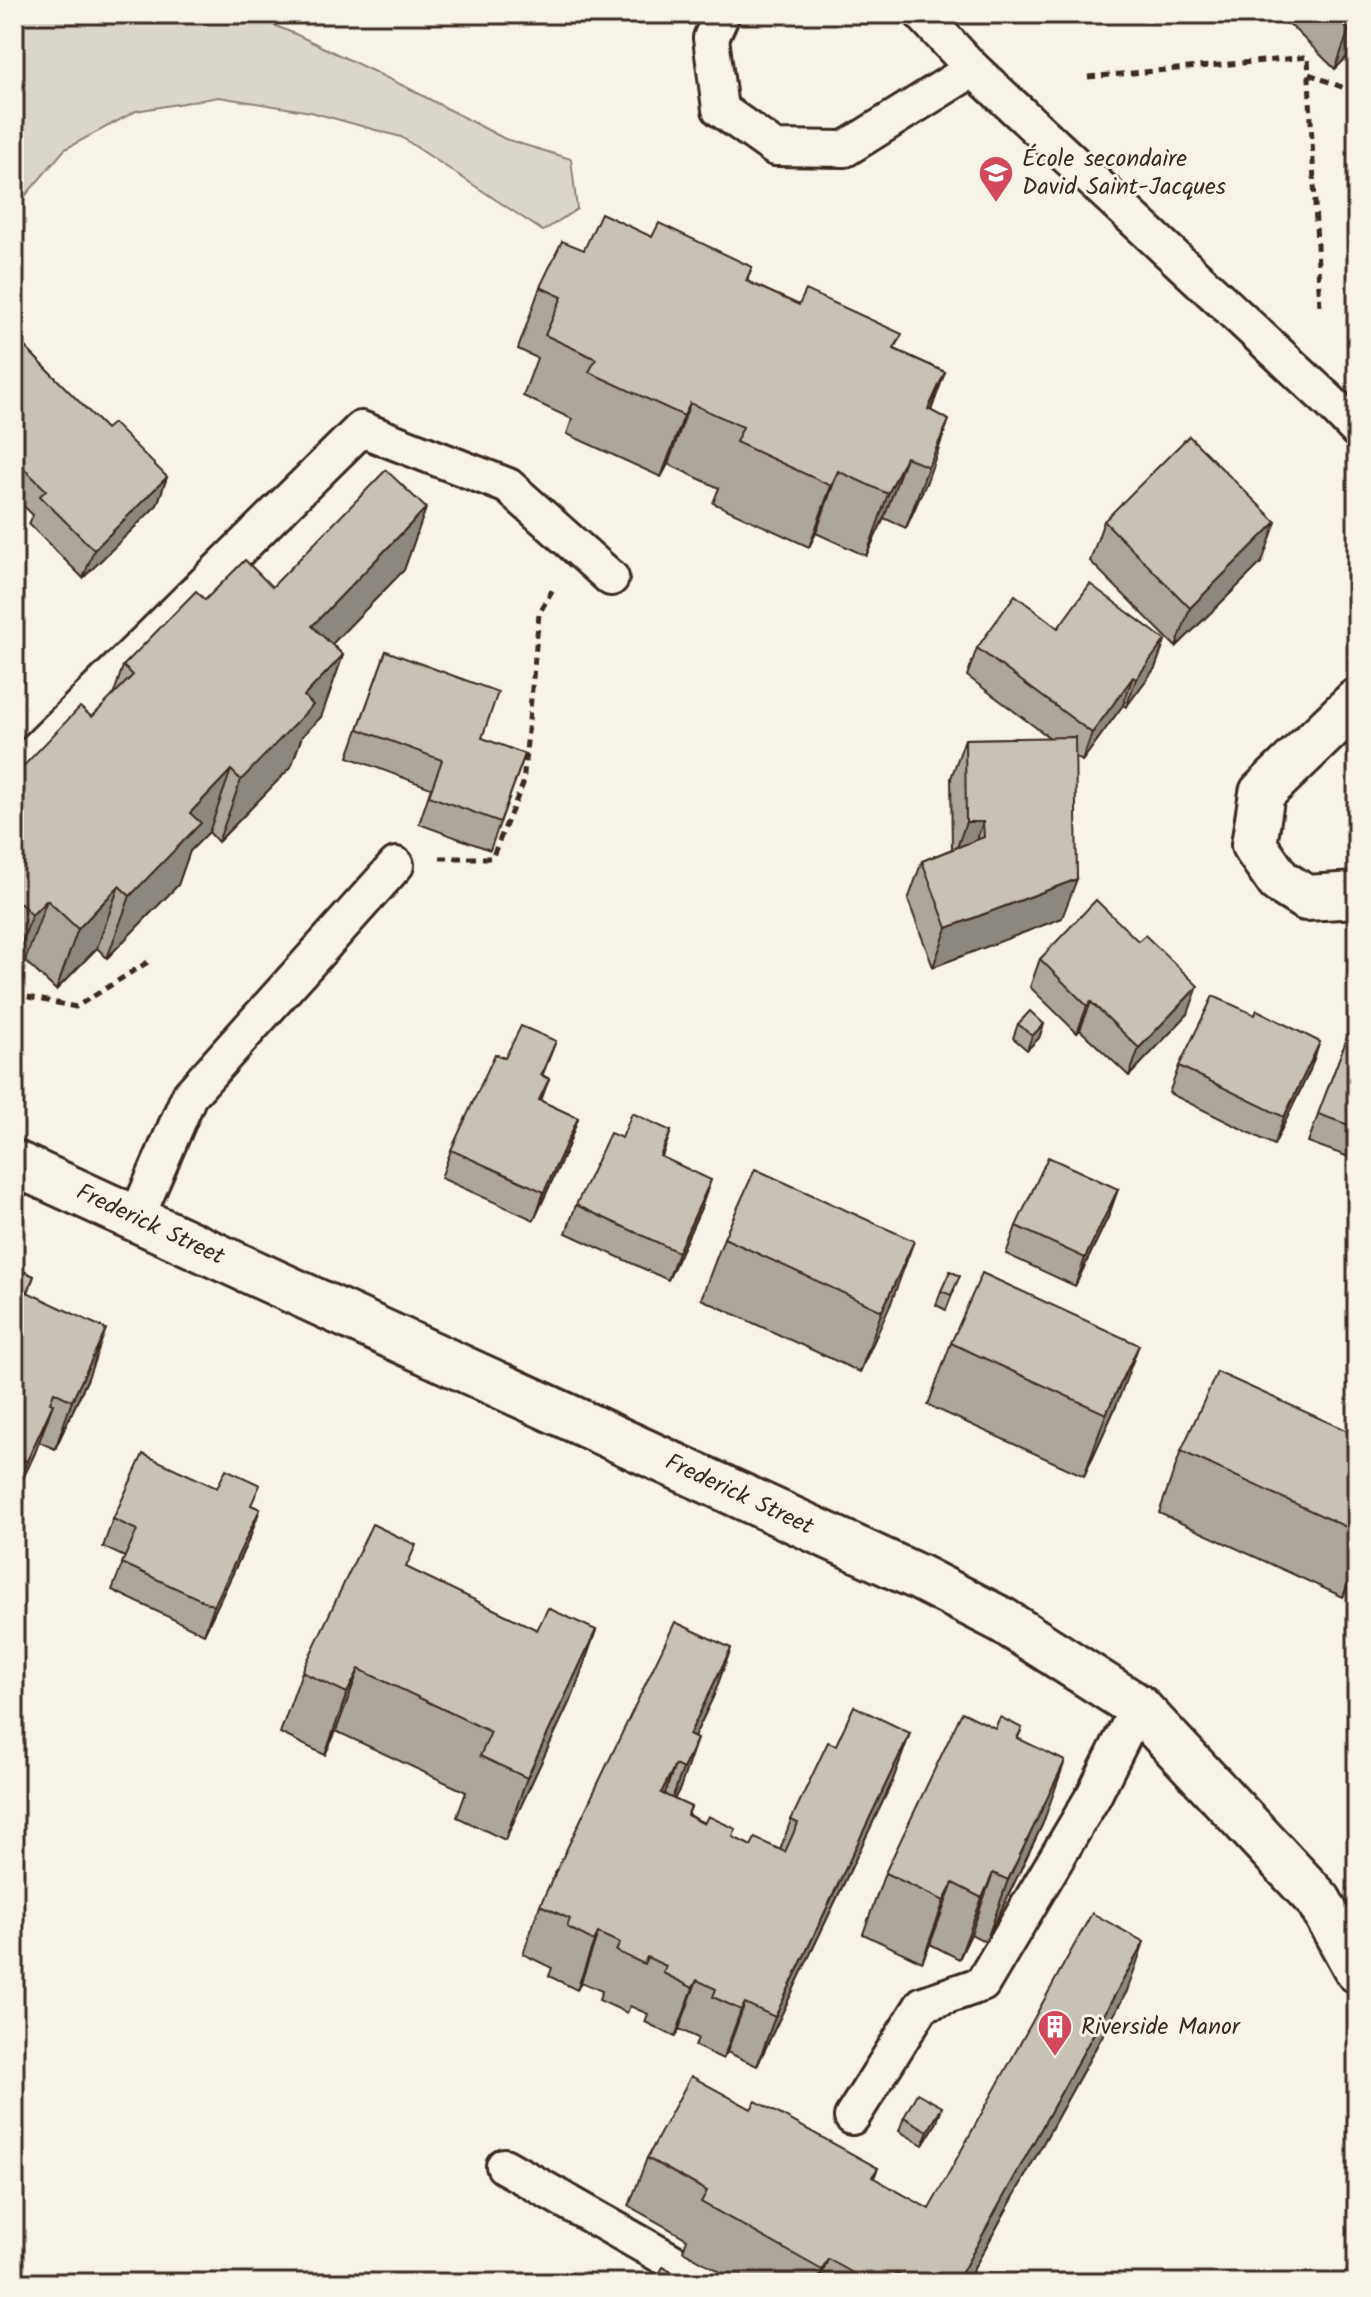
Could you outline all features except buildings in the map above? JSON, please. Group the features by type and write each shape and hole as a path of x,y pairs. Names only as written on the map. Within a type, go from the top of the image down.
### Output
{"main road":[{"path":"1357,701 1262,793 1254,845 1279,881 1306,898 1357,895"},
{"name":"Frederick Street","path":"14,1163 918,1577 1002,1620 1138,1707 1319,1901 1357,1970"}],"lane":[{"path":"722,14 711,38 720,109 775,148 845,149 973,69"},
{"path":"922,14 973,69 1357,430"},
{"path":"14,772 361,429 508,486 611,578"},
{"path":"136,1219 189,1096 396,865"},
{"path":"852,2117 923,2004 982,1984 1094,1795 1138,1707"},
{"path":"504,2166 710,2283"}],"path":[{"path":"1088,77 1308,57 1320,308"},
{"path":"1309,74 1357,93"},
{"path":"396,865 418,858 492,858 523,784 539,614 577,548"},
{"path":"14,994 76,1007 151,960"}],"shaded area":[{"path":"14,14 182,14 178,19 196,14 246,14 408,88 505,139 571,159 577,209 543,231 401,137 311,112 219,97 136,111 65,149 14,209"}],"place":[{"name":"École secondaire David Saint-Jacques","path":"996,204"},
{"name":"Riverside Manor","path":"1055,2058"}]}
